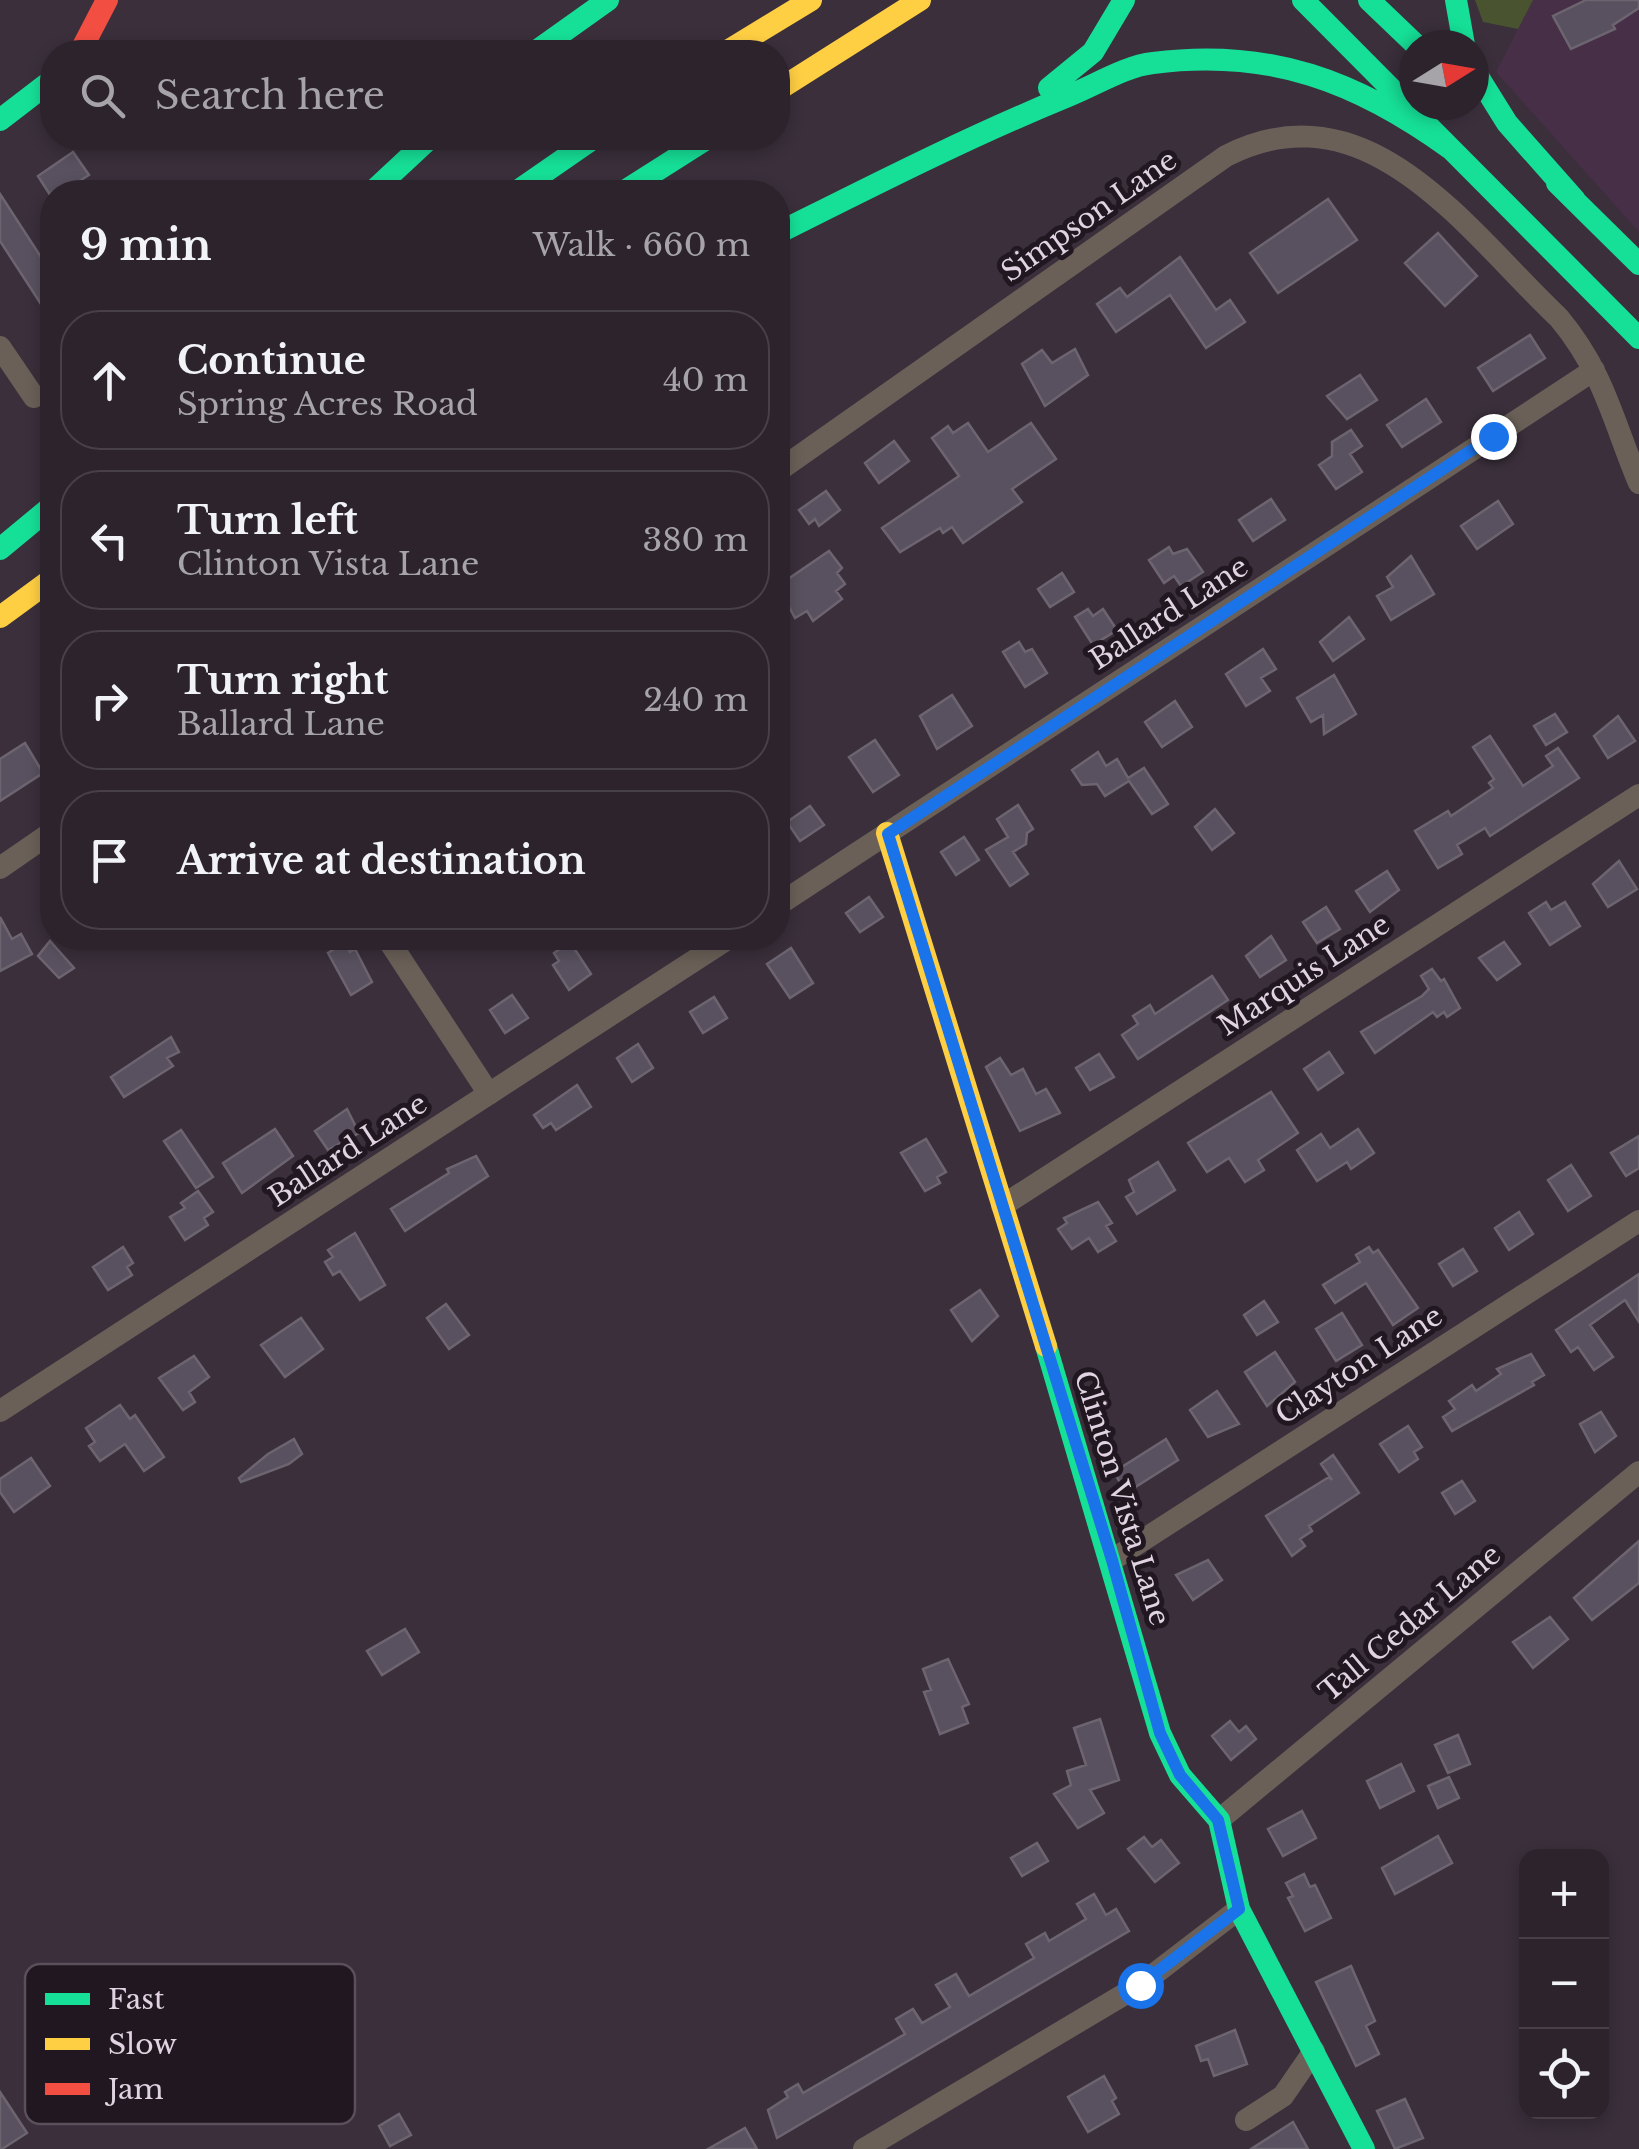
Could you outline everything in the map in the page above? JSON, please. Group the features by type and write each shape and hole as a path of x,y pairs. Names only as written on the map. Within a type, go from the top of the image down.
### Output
{"main road":[{"path":"86,40 107,0"},
{"path":"552,40 608,0"},
{"path":"746,40 811,0"},
{"path":"790,82 920,0"},
{"path":"1007,122 1093,52 1124,0"},
{"path":"1303,0 1639,338"},
{"path":"1369,0 1400,30"},
{"path":"1456,0 1461,30"},
{"path":"790,228 1007,122 1149,63 1250,60 1315,72 1398,110 1451,149"},
{"path":"0,120 40,89"},
{"path":"1489,94 1508,124 1575,200"},
{"path":"1489,117 1639,264"},
{"path":"385,180 417,150"},
{"path":"533,180 577,150"},
{"path":"642,180 689,150"},
{"path":"1522,218 1617,298 1639,305"},
{"path":"0,549 40,516"},
{"path":"0,549 40,522"},
{"path":"0,617 40,588"},
{"path":"0,643 29,625"},
{"name":"Clinton Vista Lane","path":"888,834 1168,1753 1196,1798 1218,1820 1239,1909 1364,2149"}],"street":[{"name":"Simpson Lane","path":"790,462 1226,156 1281,135 1310,134 1372,150 1452,213 1558,318 1613,405 1639,484"},
{"path":"0,347 34,396"},
{"name":"Ballard Lane","path":"790,898 1594,370"},
{"name":"Marquis Lane","path":"1002,1206 1639,795"},
{"path":"0,868 40,840"},
{"path":"395,950 489,1094"},
{"name":"Ballard Lane","path":"0,1411 710,950"},
{"name":"Clayton Lane","path":"1112,1560 1639,1221"},
{"name":"Tall Cedar Lane","path":"1218,1820 1639,1472"},
{"path":"864,2149 1140,1985 1239,1909"},
{"path":"1246,2120 1283,2096 1314,2051"}],"shaded area":[{"path":"1533,0 1639,0 1639,232 1496,72"}],"green space":[{"path":"1475,0 1533,0 1518,29 1483,22"}],"building":[{"path":"1586,0 1639,0 1639,8 1613,25 1615,29 1571,49 1553,16"},
{"path":"73,152 89,175 81,180 41,180 38,176"},
{"path":"0,194 40,256 40,303 0,241"},
{"path":"1328,199 1357,240 1278,293 1250,253"},
{"path":"1438,233 1477,276 1445,306 1405,263"},
{"path":"1180,257 1216,310 1230,300 1245,322 1206,348 1170,295 1116,332 1097,304 1120,288 1127,297"},
{"path":"1530,335 1545,358 1493,391 1478,368"},
{"path":"1075,349 1088,375 1045,406 1022,364 1042,350 1052,363"},
{"path":"1360,375 1377,400 1347,419 1327,396"},
{"path":"1426,399 1441,422 1402,447 1387,425"},
{"path":"968,423 988,452 1031,423 1056,459 1012,489 1022,502 963,543 952,527 943,533 940,528 900,552 882,528 959,476 932,438 948,426 953,433"},
{"path":"1351,430 1362,446 1350,454 1362,472 1336,489 1319,465 1332,456 1332,442"},
{"path":"894,441 909,461 879,483 865,463"},
{"path":"826,491 840,510 819,526 815,519 809,524 799,510"},
{"path":"1271,499 1285,520 1253,541 1239,520"},
{"path":"1498,501 1513,524 1477,549 1461,526"},
{"path":"1169,547 1173,554 1187,549 1203,572 1181,586 1174,576 1164,583 1149,560"},
{"path":"829,551 842,568 837,573 845,584 836,591 842,599 813,621 807,611 795,618 790,609 790,578"},
{"path":"1411,556 1434,594 1391,620 1377,596 1393,587 1387,577"},
{"path":"1062,573 1074,592 1050,607 1038,589"},
{"path":"1088,609 1093,616 1103,609 1117,630 1093,645 1075,617"},
{"path":"1349,617 1364,639 1333,661 1320,642"},
{"path":"1019,642 1025,652 1032,649 1047,673 1025,687 1003,652"},
{"path":"1263,649 1276,669 1261,678 1270,691 1246,706 1226,674"},
{"path":"1334,675 1356,714 1324,734 1323,715 1311,722 1297,698"},
{"path":"952,695 972,726 937,749 920,716"},
{"path":"1175,701 1192,727 1162,747 1145,722"},
{"path":"1555,714 1567,732 1546,745 1534,726"},
{"path":"1618,716 1635,741 1608,758 1594,736"},
{"path":"1490,736 1523,786 1553,766 1546,756 1558,748 1579,778 1490,836 1485,828 1457,845 1462,854 1438,868 1415,831 1448,811 1451,816 1493,788 1489,783 1494,779 1473,747"},
{"path":"875,740 899,775 873,792 849,757"},
{"path":"25,743 40,775 0,801 0,759"},
{"path":"1098,752 1106,766 1117,759 1128,778 1144,768 1168,804 1152,814 1129,781 1105,796 1097,784 1082,785 1072,770"},
{"path":"1018,805 1033,829 1027,833 1026,844 1013,852 1028,874 1010,886 986,850 1008,837 997,819"},
{"path":"810,806 824,825 800,841 790,820"},
{"path":"1215,809 1234,833 1212,850 1195,827"},
{"path":"964,837 979,860 956,875 941,852"},
{"path":"1619,861 1637,889 1608,907 1593,884"},
{"path":"1387,871 1399,890 1370,912 1356,891"},
{"path":"869,897 883,917 860,932 846,913"},
{"path":"1546,902 1551,910 1565,902 1580,926 1550,945 1529,913"},
{"path":"1326,907 1340,929 1317,943 1303,922"},
{"path":"0,917 12,939 21,934 32,954 0,971"},
{"path":"1271,936 1286,960 1260,977 1246,956"},
{"path":"1504,942 1520,964 1497,980 1479,958"},
{"path":"790,949 813,983 790,998 767,964"},
{"path":"43,950 58,950 74,968 59,978 38,956"},
{"path":"356,950 372,982 351,995 328,953"},
{"path":"575,950 591,974 569,990 553,965 559,961 554,953"},
{"path":"1432,969 1441,981 1444,979 1460,1008 1447,1017 1444,1012 1437,1017 1433,1012 1375,1053 1361,1032 1422,996 1429,989 1421,976"},
{"path":"1212,976 1228,1000 1138,1059 1122,1035 1138,1024 1133,1016 1150,1005 1155,1014"},
{"path":"512,995 528,1018 505,1033 490,1010"},
{"path":"714,997 727,1018 703,1033 690,1012"},
{"path":"171,1037 179,1052 167,1058 173,1066 124,1097 111,1077"},
{"path":"638,1044 653,1068 632,1082 617,1058"},
{"path":"1329,1052 1343,1073 1318,1090 1304,1069"},
{"path":"1099,1054 1114,1077 1090,1090 1076,1068"},
{"path":"1000,1058 1011,1075 1023,1069 1036,1094 1046,1089 1060,1113 1020,1131 986,1067"},
{"path":"577,1085 591,1107 556,1130 551,1123 543,1128 534,1115"},
{"path":"1271,1092 1298,1133 1258,1160 1264,1170 1245,1182 1229,1158 1207,1172 1188,1143"},
{"path":"347,1109 359,1133 328,1150 315,1131"},
{"path":"275,1129 293,1156 242,1193 223,1163"},
{"path":"1358,1129 1374,1153 1351,1169 1347,1162 1317,1181 1297,1150 1321,1134 1330,1148"},
{"path":"181,1130 213,1177 196,1188 164,1141"},
{"path":"1639,1136 1639,1168 1626,1176 1611,1153"},
{"path":"926,1139 946,1172 937,1177 940,1183 925,1191 901,1153"},
{"path":"476,1156 488,1176 405,1231 391,1209 449,1173 447,1169"},
{"path":"1158,1162 1175,1190 1137,1214 1126,1197 1134,1192 1129,1180"},
{"path":"1571,1165 1591,1196 1568,1211 1548,1180"},
{"path":"198,1191 213,1212 204,1218 208,1225 185,1240 170,1217 185,1208 181,1203"},
{"path":"1098,1202 1112,1223 1106,1226 1116,1241 1098,1252 1089,1238 1072,1249 1058,1229 1067,1223 1064,1218"},
{"path":"1519,1212 1533,1234 1509,1250 1495,1228"},
{"path":"355,1233 385,1285 360,1300 340,1271 333,1275 325,1262 333,1257 328,1250"},
{"path":"123,1247 133,1263 127,1267 132,1275 108,1290 93,1267"},
{"path":"1369,1247 1373,1253 1378,1250 1418,1308 1393,1325 1366,1283 1335,1303 1323,1285 1360,1262 1356,1255"},
{"path":"1463,1249 1477,1271 1453,1286 1439,1264"},
{"path":"1639,1274 1639,1322 1625,1300 1590,1325 1613,1357 1594,1370 1578,1347 1571,1352 1556,1330"},
{"path":"980,1290 998,1316 972,1341 951,1310"},
{"path":"1264,1301 1278,1322 1257,1335 1244,1315"},
{"path":"446,1304 469,1335 449,1349 427,1318"},
{"path":"1342,1313 1362,1345 1336,1361 1316,1329"},
{"path":"301,1318 323,1349 285,1377 261,1345"},
{"path":"1275,1352 1295,1382 1267,1406 1245,1372"},
{"path":"1531,1354 1544,1375 1532,1382 1534,1385 1452,1431 1443,1417 1455,1409 1449,1401 1472,1385 1476,1391 1501,1374 1497,1369"},
{"path":"194,1356 209,1377 189,1392 195,1402 183,1410 159,1378"},
{"path":"1217,1391 1239,1424 1208,1437 1190,1410"},
{"path":"120,1405 130,1419 135,1415 164,1457 144,1471 125,1444 100,1461 89,1446 95,1442 86,1428"},
{"path":"1601,1412 1616,1436 1595,1452 1580,1424"},
{"path":"1408,1426 1422,1447 1414,1452 1418,1459 1399,1472 1380,1444"},
{"path":"294,1439 302,1454 289,1464 241,1482 239,1478 268,1454"},
{"path":"1166,1439 1178,1460 1126,1493 1114,1472"},
{"path":"1333,1455 1359,1493 1309,1526 1312,1531 1300,1539 1305,1546 1292,1556 1266,1516 1329,1477 1332,1480 1321,1464"},
{"path":"31,1458 50,1486 14,1512 0,1492 0,1479"},
{"path":"1462,1481 1475,1501 1455,1514 1442,1493"},
{"path":"1639,1541 1639,1583 1592,1620 1574,1598"},
{"path":"1208,1560 1222,1580 1193,1600 1176,1575"},
{"path":"1550,1617 1568,1639 1533,1668 1513,1642"},
{"path":"405,1629 419,1652 382,1675 367,1651"},
{"path":"948,1659 969,1704 962,1707 968,1723 940,1734 924,1692 931,1690 923,1669"},
{"path":"1100,1719 1119,1780 1090,1790 1104,1813 1078,1828 1054,1794 1071,1785 1067,1771 1086,1765 1074,1728"},
{"path":"1230,1721 1239,1732 1246,1726 1256,1739 1231,1760 1212,1736"},
{"path":"1458,1735 1470,1764 1448,1773 1435,1745"},
{"path":"1401,1764 1414,1791 1380,1808 1367,1781"},
{"path":"1449,1777 1459,1798 1438,1808 1428,1786"},
{"path":"1302,1811 1316,1838 1283,1856 1268,1829"},
{"path":"1438,1836 1452,1863 1395,1894 1382,1868"},
{"path":"1144,1837 1152,1847 1161,1840 1179,1863 1155,1882 1128,1849"},
{"path":"1037,1843 1048,1861 1022,1876 1011,1858"},
{"path":"1304,1874 1310,1887 1315,1885 1331,1918 1305,1931 1288,1898 1293,1896 1286,1883"},
{"path":"1094,1894 1106,1915 1116,1909 1129,1931 777,2138 768,2110 788,2097 785,2092 798,2084 803,2093 905,2034 896,2019 913,2009 922,2023 950,2007 936,1985 956,1974 969,1996 1034,1958 1026,1944 1045,1933 1049,1941 1086,1919 1077,1904"},
{"path":"1351,1966 1375,2021 1366,2026 1379,2054 1356,2066 1316,1982"},
{"path":"1235,2030 1247,2064 1214,2076 1208,2059 1201,2061 1196,2046"},
{"path":"1104,2076 1116,2098 1112,2101 1119,2114 1088,2132 1068,2097"},
{"path":"0,2092 27,2133 2,2149 0,2149"},
{"path":"1405,2099 1423,2138 1395,2149 1377,2111"},
{"path":"399,2114 411,2135 390,2146 379,2126"},
{"path":"1293,2122 1308,2149 1251,2149"},
{"path":"745,2128 757,2149 708,2149"}],"traffic: fast":[{"path":"552,40 608,0"},
{"path":"1049,88 1093,52 1124,0"},
{"path":"1303,0 1639,338"},
{"path":"1369,0 1400,30"},
{"path":"1456,0 1461,30"},
{"path":"790,227 994,128 1121,72 1153,63 1236,61 1311,75 1381,105 1451,149"},
{"path":"0,120 40,89"},
{"path":"1489,94 1507,123 1575,200"},
{"path":"385,180 417,150"},
{"path":"533,180 577,150"},
{"path":"642,180 689,150"},
{"path":"1557,183 1639,264"},
{"path":"0,549 40,516"},
{"path":"1046,1346 1160,1733 1180,1775 1219,1820 1239,1909 1364,2149"}],"traffic: slow":[{"path":"746,40 811,0"},
{"path":"790,82 920,0"},
{"path":"0,617 40,588"},
{"path":"887,833 1046,1346"}],"traffic: jam":[{"path":"86,40 107,0"}],"route":[{"path":"1140,1985 1196,1946 1239,1909 1218,1820 1180,1775 1160,1733 1112,1560 888,834 1493,436"}]}
